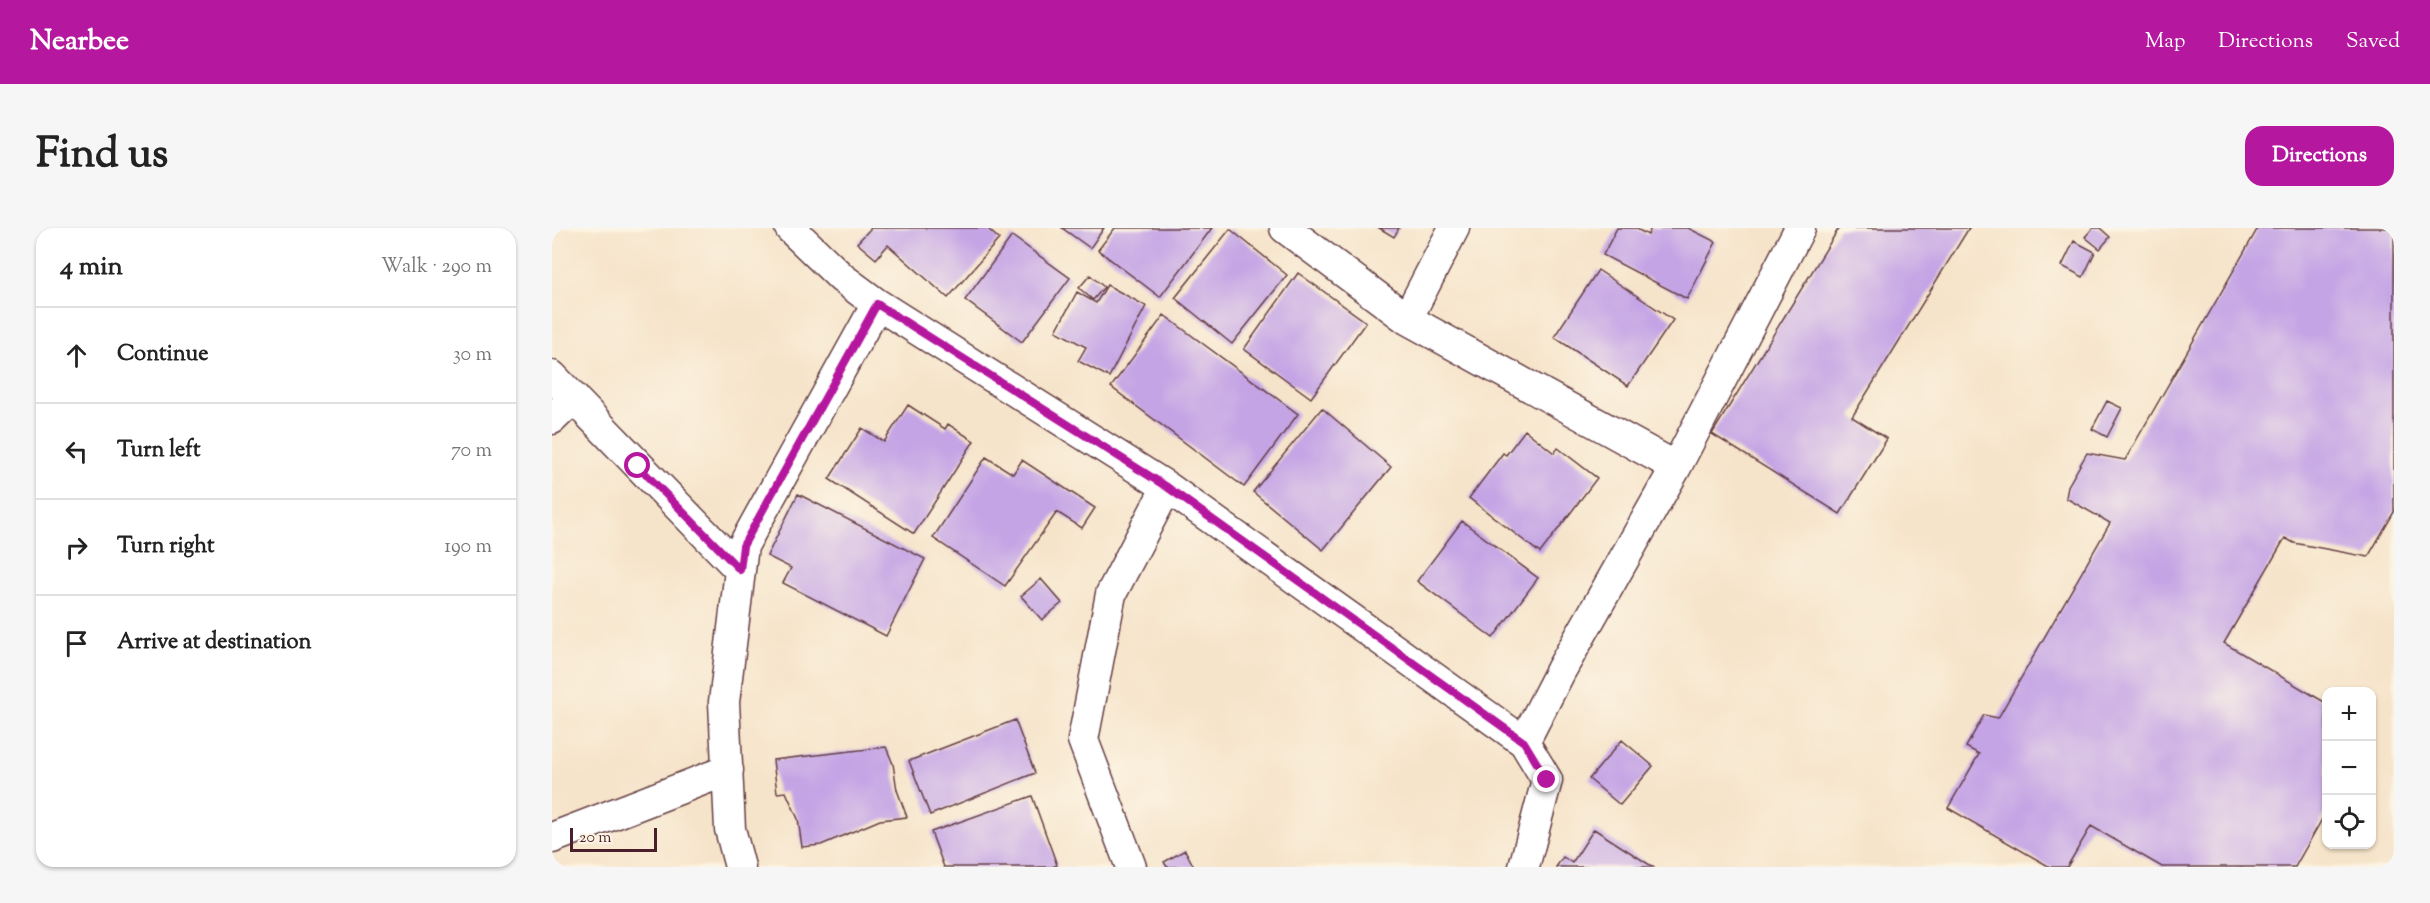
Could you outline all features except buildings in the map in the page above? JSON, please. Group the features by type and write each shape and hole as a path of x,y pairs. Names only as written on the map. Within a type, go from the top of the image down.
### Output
{"street":[{"path":"789,228 842,279 877,304 1167,487 1524,742 1547,780 1524,867"},
{"path":"1285,228 1407,319 1676,466"},
{"path":"1407,319 1454,228"},
{"path":"1524,742 1561,670 1676,466 1800,228"},
{"path":"740,867 730,829 724,702 743,546 877,304"},
{"path":"552,376 740,570"},
{"path":"552,418 574,398"},
{"path":"1131,867 1083,740 1111,594 1167,487"},
{"path":"552,838 728,770"}],"route":[{"path":"638,466 740,570 743,546 877,304 1167,487 1524,742 1547,780"}]}
